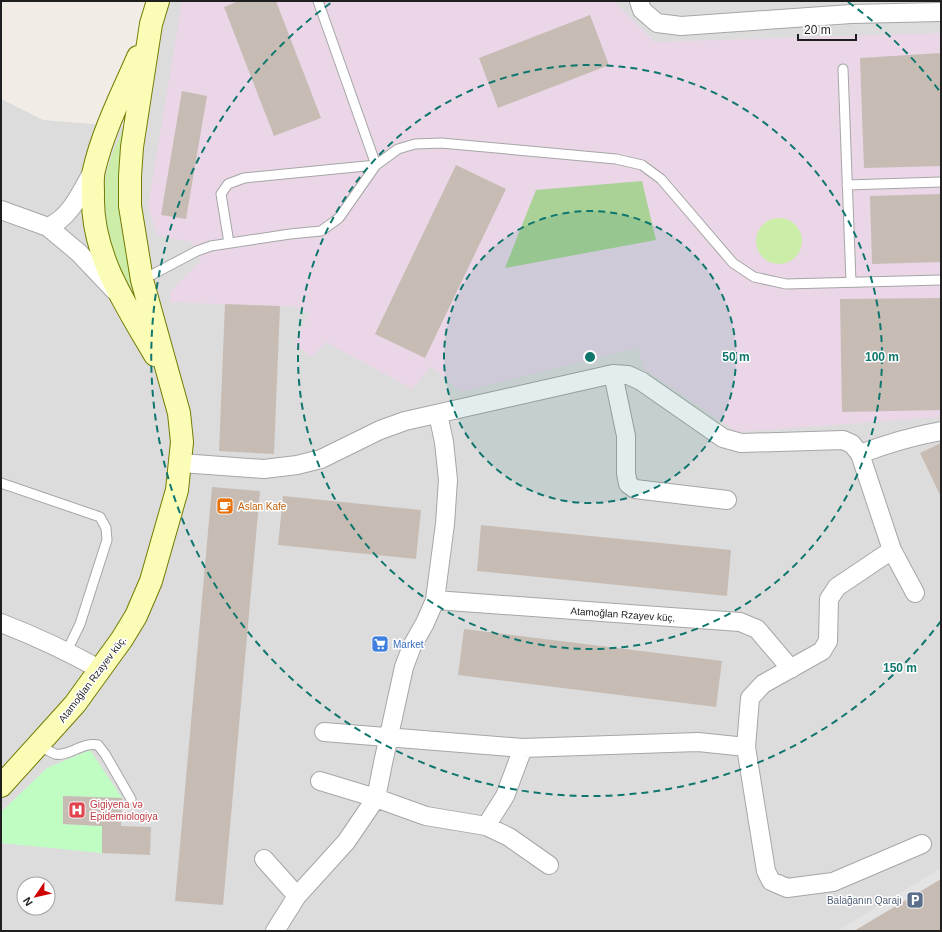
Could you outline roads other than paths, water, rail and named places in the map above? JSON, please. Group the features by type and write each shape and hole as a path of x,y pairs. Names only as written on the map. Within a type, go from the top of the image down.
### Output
{"street":[{"path":"48,227 57,223 70,209 93,171 102,142 151,24 158,1"},
{"path":"639,1 642,10 657,23 681,26 850,8 941,12"},
{"path":"151,24 132,147 130,206 142,280 171,382"},
{"path":"93,171 92,212 96,237 122,299 171,382"},
{"path":"1,210 48,227 79,253 122,299"},
{"path":"614,374 626,436 626,473 628,484 635,489 727,500"},
{"path":"181,463 264,470 297,465 321,459 380,430 405,422 614,374 628,375 641,381 723,438 741,443 843,440 852,444 860,454 892,550 914,593"},
{"name":"Atamoğlan Rzayev küç.","path":"1,786 75,704 101,670 136,616 150,581 177,490 182,442 179,413 171,382"},
{"path":"276,931 297,896 346,842 376,798 404,667 412,646 425,623 435,600 445,524 448,480 444,442 438,414"},
{"path":"860,454 884,444 941,431"},
{"path":"892,550 838,587 829,599 828,641 822,651 763,684 750,698 746,747 766,871 771,881 787,888 833,882 922,844"},
{"name":"Atamoğlan Rzayev küç.","path":"435,600 740,622 758,629 791,669"},
{"path":"1,623 35,636 67,651 101,670"},
{"path":"324,732 523,748 698,742 746,747"},
{"path":"486,826 505,796 523,748"},
{"path":"320,781 376,798 426,816 486,826 509,837 549,865"},
{"path":"264,859 297,896"}],"lane":[{"path":"318,1 376,165"},
{"path":"843,69 851,282"},
{"path":"142,280 211,246 290,234 321,231 339,218 376,165 398,149 415,144 434,143 609,158 642,165 661,179 733,263 754,277 786,284 941,280"},
{"path":"229,243 221,194 228,184 244,178 376,165"},
{"path":"847,185 941,182"},
{"path":"1,483 100,517 106,528 107,540 92,589 80,624 67,651"},
{"path":"38,744 55,754 64,754 90,744 98,745 105,754 130,799"}],"place":[{"name":"Aslan Kafe","path":"225,506"},
{"name":"Market","path":"380,644"},
{"name":"Gigiyena və Epidemiologiya","path":"77,810"},
{"name":"Balağanın Qarajı","path":"915,900"}]}
